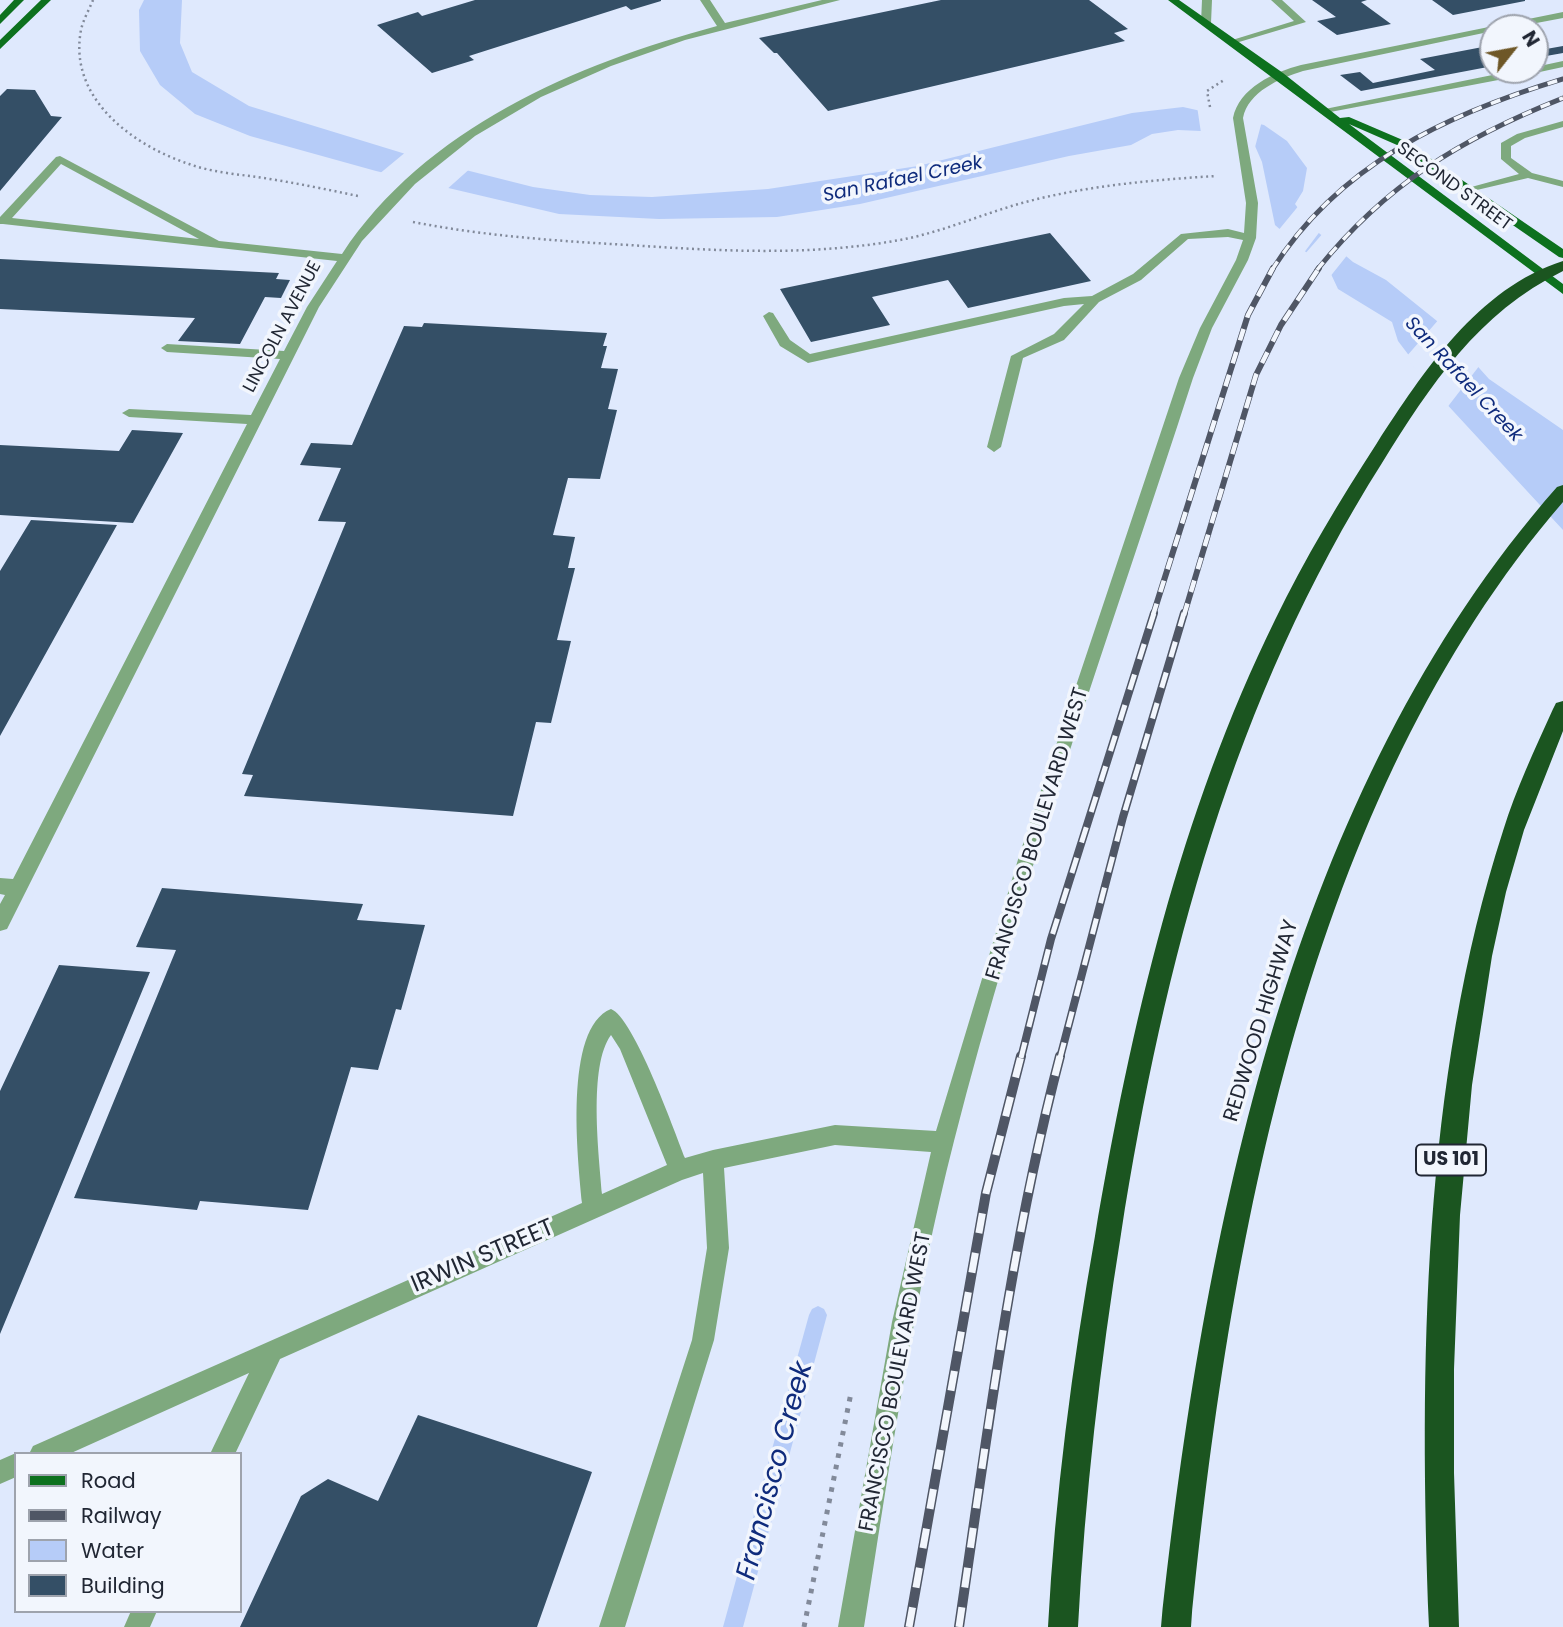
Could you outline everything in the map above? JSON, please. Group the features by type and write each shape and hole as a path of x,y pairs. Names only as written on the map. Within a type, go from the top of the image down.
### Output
{"highway":[{"path":"1063,1627 1066,1548 1079,1433 1114,1191 1147,1030 1182,892 1215,786 1242,712 1326,537 1355,488 1412,404 1469,330 1499,300 1542,274 1563,265"},
{"name":"REDWOOD HIGHWAY","path":"1176,1627 1186,1523 1229,1250 1256,1132 1291,1009 1345,859 1376,784 1408,718 1440,658 1475,603 1510,554 1563,491"},
{"name":"US 101","path":"1444,1627 1439,1435 1442,1282 1452,1153 1465,1047 1482,947 1506,857 1530,783 1563,709"}],"main road":[{"path":"0,21 19,0"},
{"path":"0,46 46,0"},
{"name":"SECOND STREET","path":"1173,0 1279,75 1372,149 1563,289"},
{"name":"SECOND STREET","path":"1325,110 1401,143 1563,254"}],"street":[{"path":"705,0 721,25"},
{"name":"LINCOLN AVENUE","path":"0,923 9,887 288,355 343,258 384,208 453,147 519,104 574,76 642,49 721,25 835,0"},
{"path":"1206,23 1208,0"},
{"path":"1233,43 1301,22 1276,0"},
{"path":"1279,75 1389,48 1479,31"},
{"name":"FRANCISCO BOULEVARD WEST","path":"851,1627 900,1337 944,1142 1032,845 1186,378 1206,328 1236,273 1250,238 1252,203 1238,118 1240,108 1249,96 1279,75"},
{"path":"1325,110 1479,81"},
{"path":"1563,124 1521,136 1505,145 1506,159 1528,175 1563,184"},
{"path":"214,242 60,159 3,221 343,258"},
{"path":"1468,191 1528,175"},
{"path":"994,447 1017,356 1059,337 1095,299 1138,277 1185,236 1228,233 1250,238"},
{"path":"769,316 785,343 808,359 1065,302 1095,299"},
{"path":"167,348 288,355"},
{"path":"129,413 256,419"},
{"path":"593,1210 586,1129 592,1044 611,1018 627,1044 680,1170"},
{"name":"IRWIN STREET","path":"46,1452 680,1170 713,1160 835,1135 944,1142"},
{"path":"611,1627 703,1340 718,1248 713,1160"},
{"path":"223,1452 272,1352"}],"path":[{"path":"93,0 83,19 77,43 82,77 93,100 130,135 157,152 189,165 364,197 406,220 474,232 585,243 747,253 831,249 898,240 1037,200 1158,179 1249,176"},
{"path":"1207,98 1209,87 1225,79"}],"water":[{"name":"San Rafael Creek","path":"144,0 182,0 180,43 192,72 249,106 422,159 533,187 590,195 652,197 768,189 918,166 1132,113 1183,107 1264,125 1287,141 1307,168 1303,191 1295,204 1313,228 1353,262 1386,280 1437,321 1489,379 1563,430 1563,530 1442,399 1398,341 1392,322 1338,289 1331,274 1275,225 1262,162 1255,146 1224,132 1178,130 1152,134 1131,145 1069,156 860,204 777,217 659,219 559,214 376,171 250,136 195,114 160,85 140,51 139,10"}],"pier":[{"path":"1197,106 1262,121 1254,151 1223,136 1201,133"},
{"path":"407,151 473,166 445,191 378,175"},
{"path":"1300,204 1321,230 1303,254 1277,232"},
{"path":"1324,232 1349,253 1329,278 1304,255"},
{"path":"1440,318 1480,365 1446,409 1406,357"}],"building":[{"path":"475,0 661,1 631,10 626,6 469,56 474,60 432,73 377,25 418,12 422,16"},
{"path":"941,0 1089,0 1128,29 1114,33 1125,41 828,111 777,53 759,38"},
{"path":"1312,0 1367,0 1361,2 1391,24 1337,35 1317,21 1336,17"},
{"path":"1432,0 1525,0 1525,1 1453,15"},
{"path":"1563,46 1563,53 1549,56 1549,48"},
{"path":"1479,48 1479,69 1361,91 1340,75 1360,72 1373,83 1435,70 1420,59"},
{"path":"7,89 35,90 51,116 62,117 0,191 0,96"},
{"path":"1050,233 1091,281 968,308 948,280 872,297 890,325 811,342 780,289"},
{"path":"0,259 279,273 276,279 290,280 281,298 265,297 240,344 178,341 195,318 0,309"},
{"path":"424,323 607,333 603,346 607,346 601,368 618,369 608,409 617,410 600,479 568,478 553,535 575,537 568,568 575,568 557,640 571,641 551,723 536,722 513,816 244,796 253,775 242,774 346,522 318,521 341,468 300,465 311,443 352,445 404,326 422,327"},
{"path":"132,430 183,433 133,523 0,515 0,445 119,451"},
{"path":"31,520 117,525 0,736 0,571"},
{"path":"162,888 363,904 357,920 425,925 401,1010 396,1009 378,1070 351,1067 308,1210 200,1201 197,1210 74,1198 176,950 136,947"},
{"path":"59,965 150,972 0,1334 0,1091"},
{"path":"418,1415 592,1472 537,1627 240,1627 301,1496 328,1479 378,1501"}],"waterway":[{"name":"Francisco Creek","path":"733,1627 818,1315"}],"railway":[{"path":"1272,270 1299,233 1329,200 1363,172 1399,148 1478,109 1563,79"},
{"path":"1317,270 1370,212 1428,167 1492,130 1563,98"},
{"path":"1153,615 1248,315 1273,268"},
{"path":"1184,615 1256,375 1281,325 1319,268"},
{"path":"1021,1058 1051,939 1154,613"},
{"path":"1060,1058 1123,817 1184,613"},
{"path":"909,1627 986,1193 1021,1056"},
{"path":"959,1627 1014,1268 1027,1197 1060,1056"}]}
